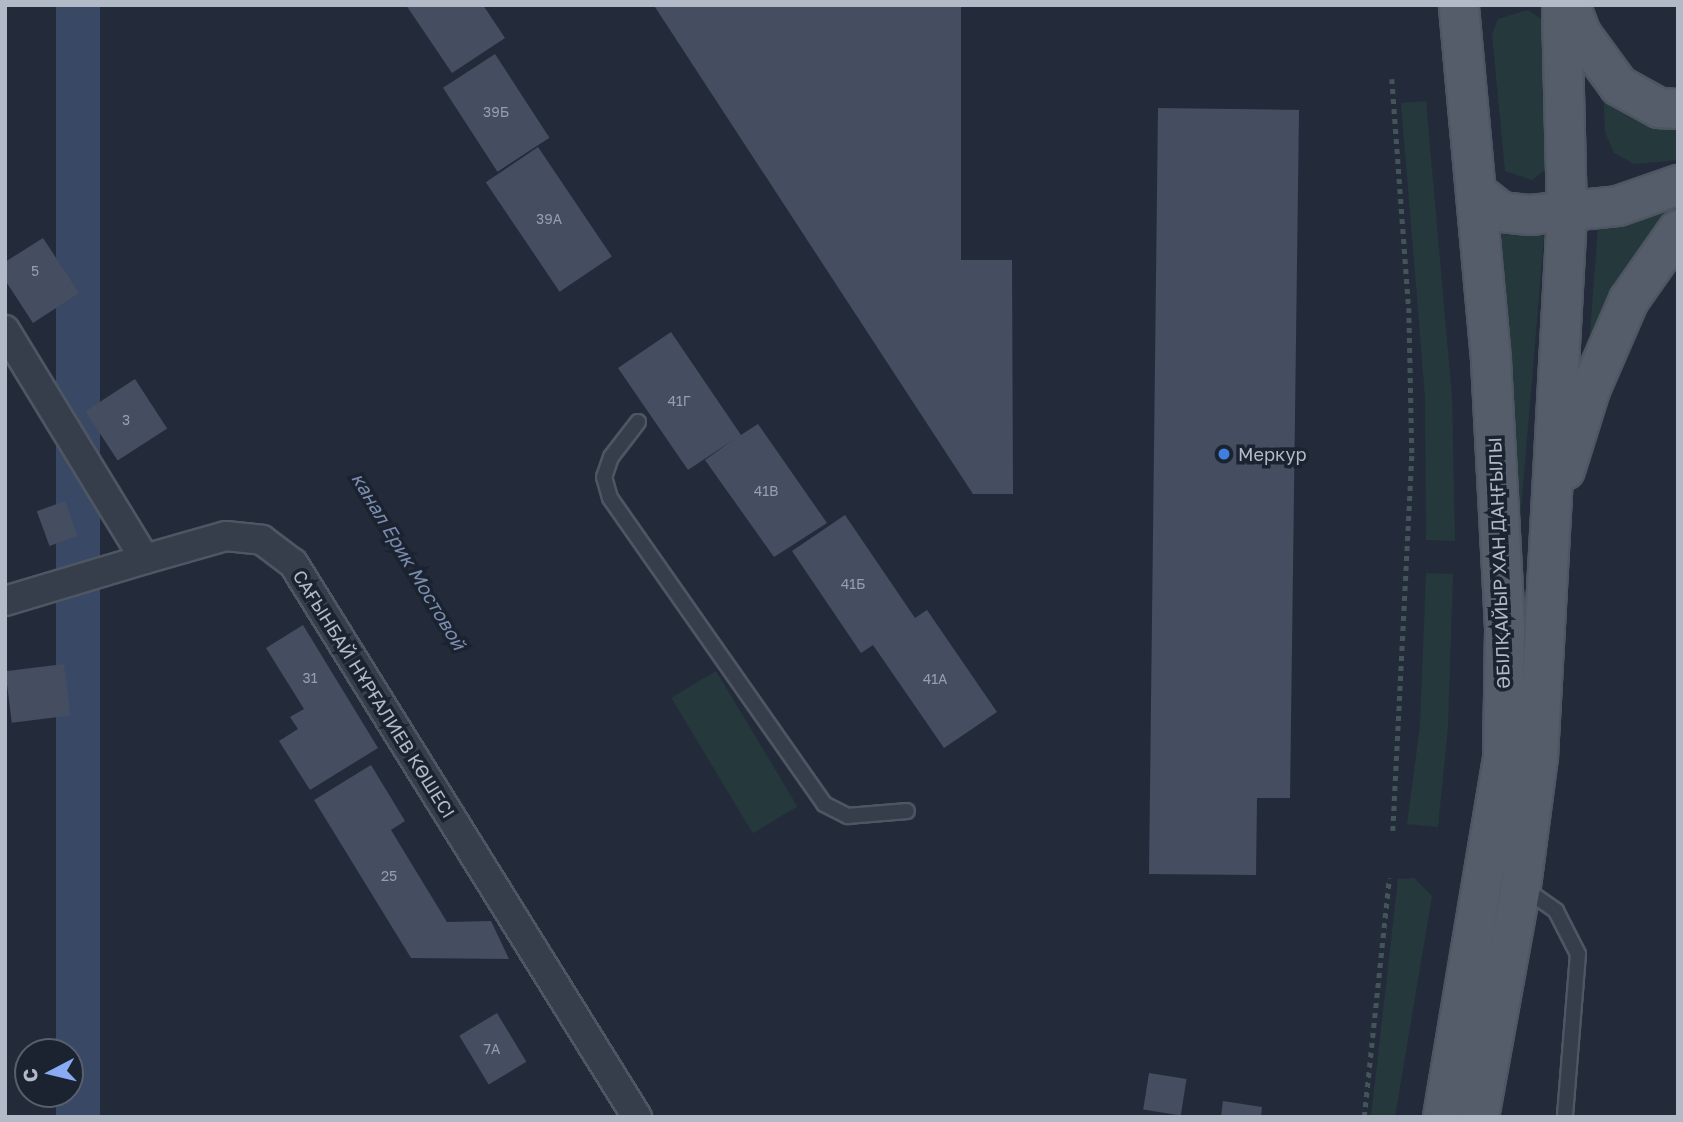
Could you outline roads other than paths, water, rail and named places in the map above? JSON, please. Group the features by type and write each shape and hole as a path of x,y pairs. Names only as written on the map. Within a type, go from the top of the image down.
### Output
{"main road":[{"name":"ӘБІЛҚАЙЫР ХАН ДАҢҒЫЛЫ","path":"1443,1117 1503,758 1505,628 1477,193 1459,5"},
{"path":"1479,1117 1521,886 1541,715 1548,525 1567,214 1562,5"},
{"path":"1570,5 1581,34 1619,86 1659,108 1678,110"},
{"path":"1477,193 1501,212 1567,214 1618,206 1678,185"},
{"path":"1548,525 1590,390 1629,300 1678,230"}],"street":[{"path":"5,330 145,559"},
{"name":"САҒЫНБАЙ НҰРҒАЛИЕВ КӨШЕСІ","path":"5,601 226,536 262,540 293,563 637,1117"}],"lane":[{"path":"638,422 611,457 604,478 626,521 824,804 848,816 907,811"},
{"path":"1521,886 1556,911 1578,954 1565,1117"}],"water":[{"path":"56,5 100,5 100,1117 56,1117 56,1108 84,1108 84,1038 56,1038"}],"place":[{"name":"Меркур","path":"1224,454"}],"water label":[{"name":"канал Ерик Мостовой","path":"409,561"}]}
